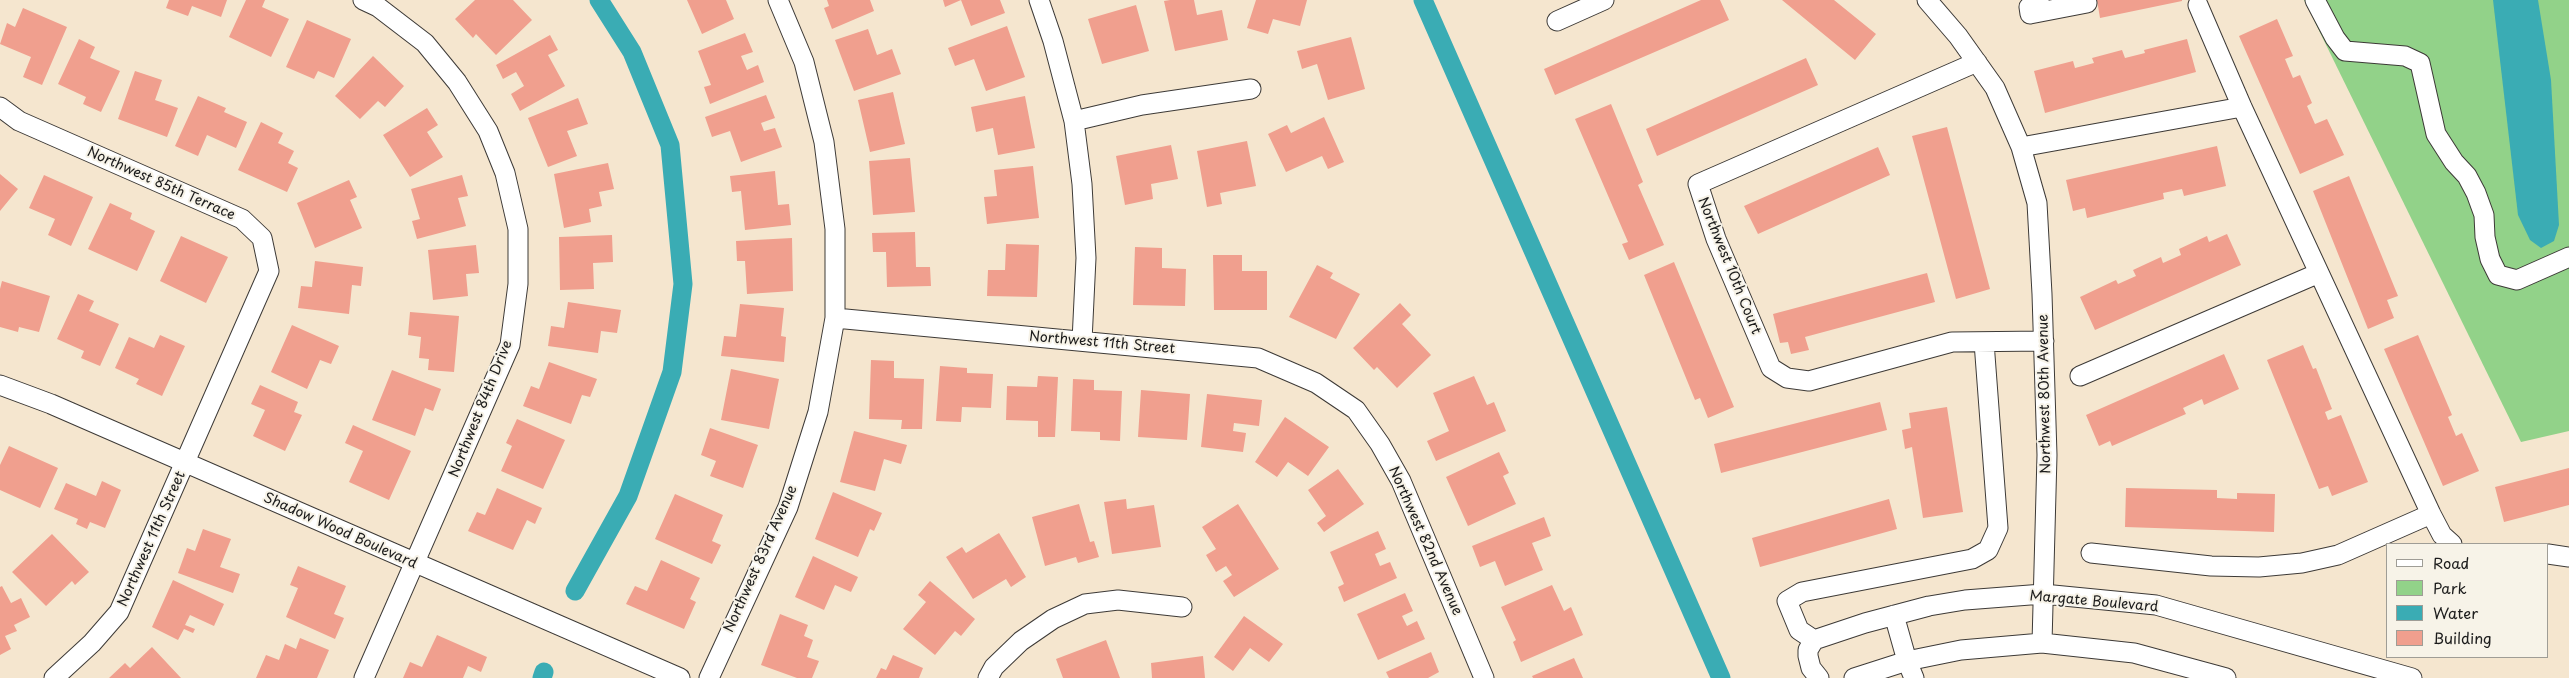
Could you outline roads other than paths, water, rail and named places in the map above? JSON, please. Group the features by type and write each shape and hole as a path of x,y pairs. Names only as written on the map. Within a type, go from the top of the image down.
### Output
{"street":[{"name":"Northwest 84th Drive","path":"363,0 378,7 425,43 458,82 488,131 505,172 518,229 518,284 510,345 364,678"},
{"name":"Northwest 83rd Avenue","path":"709,678 788,507 818,412 835,318 835,229 824,142 804,62 778,0"},
{"path":"1039,0 1053,41 1074,121 1082,184 1086,258 1082,341"},
{"path":"1557,21 1604,0"},
{"path":"2039,0 2029,7 2030,14 2087,3"},
{"path":"2315,0 2335,38 2345,51 2405,56 2420,63 2436,134 2454,162 2467,176 2476,193 2484,215 2485,237 2490,259 2498,275 2517,280 2569,257"},
{"name":"Northwest 80th Avenue","path":"1934,3 1995,88 2021,147 2037,203 2044,341 2047,455 2042,643"},
{"path":"2198,5 2242,107 2431,514 2442,535 2451,543"},
{"name":"Northwest 10th Court","path":"1977,62 1698,184 1716,239 1771,368 1787,378 1809,381 1952,342 2044,341"},
{"path":"1074,121 1142,105 1252,88"},
{"name":"Northwest 85th Terrace","path":"0,107 19,121 242,219 262,238 269,271 186,463"},
{"path":"2021,147 2242,107"},
{"path":"2080,376 2319,273"},
{"name":"Northwest 11th Street","path":"835,318 1258,358 1316,383 1356,410"},
{"path":"1819,678 1811,668 1808,656 1808,650 1814,640 1799,630 1787,601 1802,592 1972,559 1988,550 1998,528 1984,342"},
{"name":"Shadow Wood Boulevard","path":"0,385 51,404 680,678"},
{"name":"Northwest 82nd Avenue","path":"1356,410 1380,444 1401,481 1484,678"},
{"name":"Northwest 11th Street","path":"54,678 92,642 119,612 186,463"},
{"path":"2091,553 2211,566 2259,567 2302,563 2338,555 2431,514"},
{"path":"2549,554 2568,556"},
{"name":"Margate Boulevard","path":"1814,640 1894,615 1966,600 2043,594 2156,605 2412,678"},
{"path":"988,678 994,667 1021,641 1053,619 1085,604 1118,600 1182,607"},
{"path":"1894,615 1910,670"},
{"path":"1854,678 1910,670 1986,647 2042,643 2134,653 2226,678"}],"water":[{"path":"2493,0 2538,0 2551,80 2559,225 2554,241 2541,248 2530,240 2518,215"}],"waterway":[{"path":"575,591 628,496 672,372 683,284 670,145 632,52 599,0"},
{"path":"1423,0 1721,678"},
{"path":"542,678 544,672"}]}
